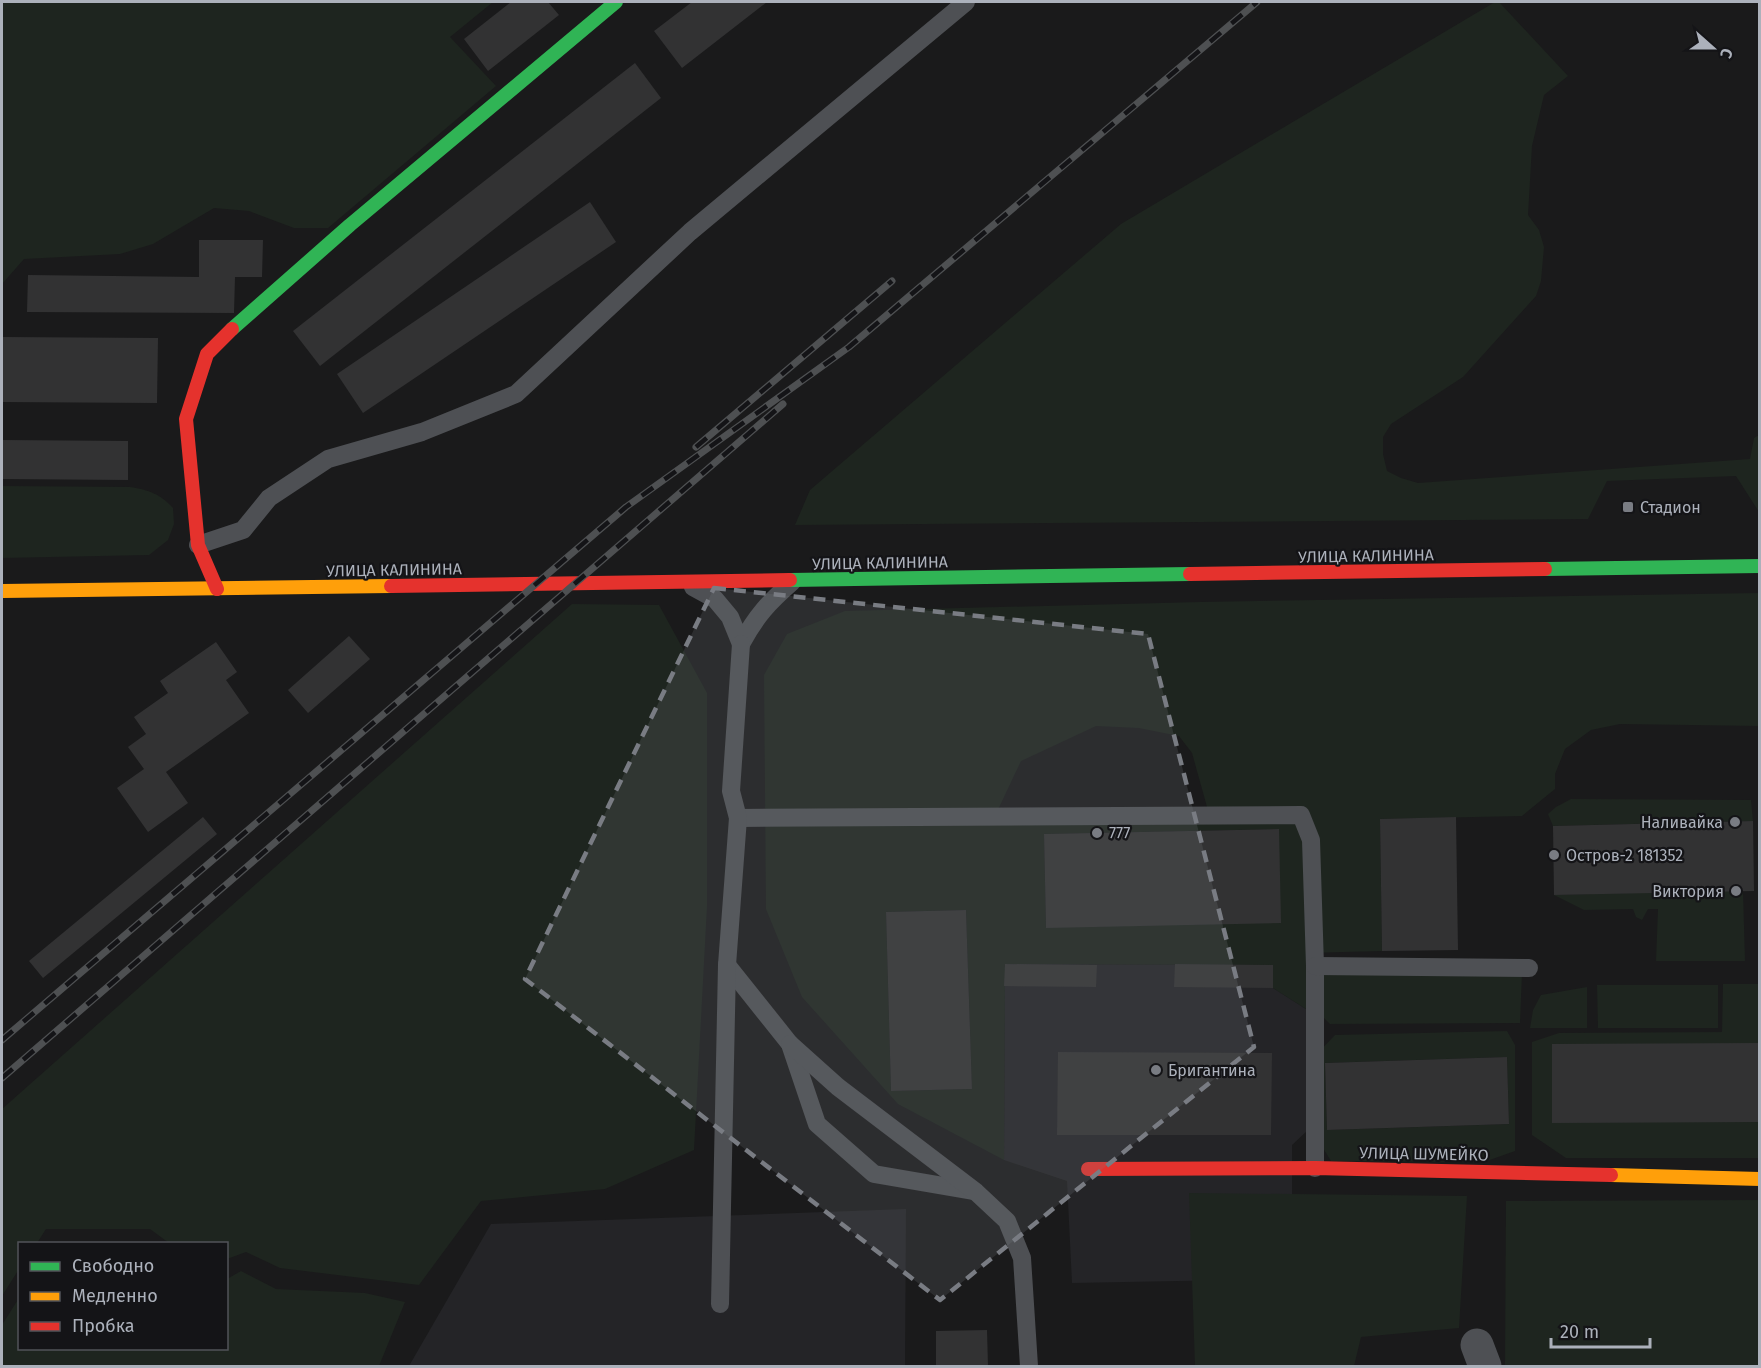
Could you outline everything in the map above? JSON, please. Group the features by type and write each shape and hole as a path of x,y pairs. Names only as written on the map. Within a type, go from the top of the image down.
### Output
{"main road":[{"path":"217,589 198,545 186,419 207,354 252,310 341,233 616,2"},
{"name":"УЛИЦА КАЛИНИНА","path":"2,591 1760,566"},
{"name":"УЛИЦА ШУМЕЙКО","path":"1088,1169 1315,1168 1760,1179"}],"lane":[{"path":"198,545 243,530 269,498 328,459 422,432 516,394 690,232 966,2"},
{"path":"720,1304 727,965 738,818 730,791 741,644 755,618 794,581"},
{"path":"684,582 715,598 730,617 741,644"},
{"path":"738,818 1301,814 1311,840 1315,966 1315,1168"},
{"path":"727,965 789,1044 838,1088 976,1192 1007,1221 1022,1258 1029,1366"},
{"path":"1315,966 1529,968"},
{"path":"789,1044 817,1124 874,1174 976,1192"}],"highlighted area":[{"path":"714,588 1148,634 1254,1047 940,1300 525,979"}],"shaded area":[{"path":"2,2 493,2 450,37 496,86 328,228 294,228 249,211 214,208 153,244 120,254 24,259 2,284"},
{"path":"1495,2 1499,2 1568,76 1544,95 1532,146 1528,215 1539,230 1544,247 1541,281 1536,296 1463,377 1391,424 1383,437 1383,454 1387,471 1418,483 1750,459 1754,438 1759,435 1759,512 1736,476 1607,481 1588,519 795,525 810,490 1121,224"},
{"path":"2,486 137,488 154,493 168,503 173,508 174,524 168,540 149,555 2,558"},
{"path":"1759,593 1759,726 1620,724 1591,730 1565,749 1555,774 1555,789 1522,816 1380,819 1382,951 1306,953 1306,1009 1273,988 1273,965 1005,964 1004,1160 898,1104 802,997 766,909 764,675 787,634 845,611 1200,602","holes":["1096,726 1139,728 1179,736 1192,753 1209,814 995,816 1021,761","1278,829 1046,928 1044,834","966,910 972,1089 891,1091 886,912"]},
{"path":"572,604 659,605 707,693 707,906 694,1150 605,1189 481,1201 419,1285 280,1268 246,1252 228,1259 228,1242 168,1242 150,1229 46,1229 38,1242 18,1242 18,1271 2,1296 2,1109"},
{"path":"1571,799 1751,800 1753,821 1553,826 1548,814"},
{"path":"1743,890 1745,961 1656,961 1658,909 1648,909 1642,920 1636,917 1633,909 1584,910 1554,895"},
{"name":"Бригантина","path":"1005,964 1273,965 1273,988 1306,1009 1308,1130 1292,1145 1292,1279 1072,1283 1067,1181 1004,1160"},
{"path":"1522,973 1520,1023 1330,1024 1320,1014 1321,974"},
{"path":"1723,984 1759,984 1759,1122 1759,1158 1566,1158 1532,1135 1532,1042 1559,1033 1722,1032","holes":["1552,1044 1758,1044 1759,1122"]},
{"path":"1597,985 1718,985 1718,1028 1598,1028"},
{"path":"1587,987 1587,1028 1530,1028 1533,1010 1541,995"},
{"path":"1507,1031 1515,1045 1515,1151 1484,1162 1331,1161 1320,1143 1318,1053 1335,1035","holes":["1507,1057 1509,1124 1327,1130 1325,1063"]},
{"path":"1189,1193 1467,1196 1459,1328 1361,1337 1354,1366 1195,1366"},
{"path":"1759,1200 1759,1366 1505,1366 1506,1201"},
{"path":"906,1209 905,1366 409,1366 491,1224"},
{"path":"241,1271 276,1289 365,1293 405,1302 379,1366 2,1366 2,1325 18,1300 18,1350 228,1350 228,1278"}],"building":[{"path":"511,2 548,2 559,15 488,71 464,39"},
{"path":"692,2 767,2 682,68 654,31"},
{"path":"635,63 661,98 320,366 293,331"},
{"path":"590,202 616,242 363,413 337,374"},
{"path":"199,240 263,240 262,277 235,277 234,313 27,312 28,275 199,277"},
{"path":"2,337 158,338 157,403 2,402"},
{"path":"2,440 128,441 128,480 2,479"},
{"path":"349,636 370,659 308,713 288,690"},
{"path":"216,642 237,672 226,680 249,713 166,772 188,803 148,832 117,788 144,769 128,747 146,734 134,717 168,693 160,681"},
{"path":"203,817 217,834 43,978 29,961"},
{"path":"1456,817 1458,950 1382,951 1380,819"},
{"path":"1753,821 1754,891 1554,895 1553,826"},
{"path":"1279,829 1281,923 1046,928 1044,834"},
{"path":"966,910 972,1089 891,1091 886,912"},
{"path":"1005,964 1097,965 1096,987 1004,986"},
{"path":"1175,964 1273,965 1273,988 1174,987"},
{"path":"1758,1043 1759,1122 1552,1123 1552,1044"},
{"path":"1058,1052 1272,1053 1271,1135 1057,1135"},
{"path":"1507,1057 1509,1124 1327,1130 1325,1063"},
{"path":"987,1330 988,1366 936,1366 936,1331"}],"railway":[{"path":"2,1040 626,507 849,347 1257,2"},
{"path":"696,447 892,281"},
{"path":"2,1078 783,404"}],"traffic: fast":[{"path":"232,329 350,225 616,2"},
{"path":"1545,569 1760,566"},
{"path":"790,580 1190,574"}],"traffic: slow":[{"path":"2,591 391,586"},
{"path":"1611,1175 1760,1179"}],"traffic: jam":[{"path":"217,589 198,545 186,419 207,354 232,329"},
{"path":"1190,574 1545,569"},
{"path":"391,586 790,580"},
{"path":"1088,1169 1315,1168 1611,1175"}],"place":[{"name":"Стадион","path":"1628,507"},
{"name":"Наливайка","path":"1735,822"},
{"name":"777","path":"1097,833"},
{"name":"Остров-2 181352","path":"1554,855"},
{"name":"Виктория","path":"1736,891"},
{"name":"Бригантина","path":"1156,1070"}]}
